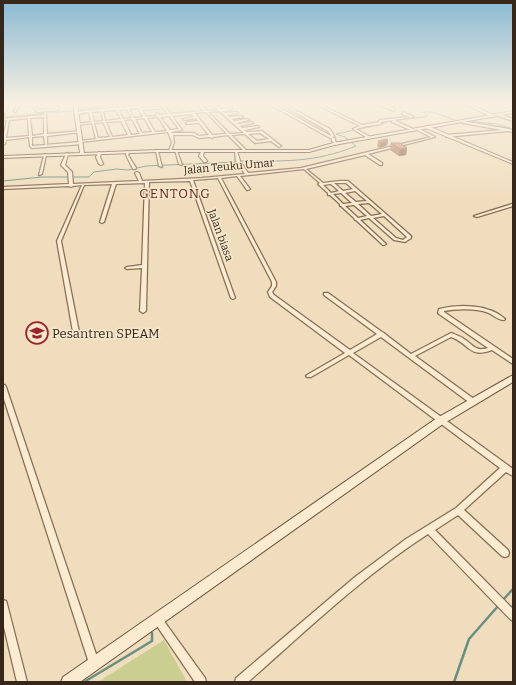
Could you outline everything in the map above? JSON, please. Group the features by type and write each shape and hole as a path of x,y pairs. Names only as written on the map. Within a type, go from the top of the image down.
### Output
{"main road":[{"path":"80,135 82,153"},
{"path":"3,157 157,151 309,151 385,135"},
{"path":"68,682 440,421 513,378"}],"street":[{"path":"4,144 4,139 46,135 46,144 31,146"},
{"path":"96,135 97,139"},
{"path":"31,146 81,142 136,135 139,141"},
{"path":"170,135 173,142 170,151"},
{"path":"195,135 199,137 212,137 239,135"},
{"path":"249,135 257,142 272,140"},
{"path":"265,135 280,146"},
{"path":"326,135 334,139 333,141 337,144"},
{"path":"329,137 333,136 332,135"},
{"path":"364,135 369,138"},
{"name":"Jalan Teuku Umar","path":"3,188 83,186 147,182 238,176 305,169 434,137 429,135"},
{"path":"447,136 458,135"},
{"path":"30,136 31,146"},
{"path":"230,136 245,151"},
{"path":"447,136 513,163"},
{"path":"157,151 161,166"},
{"path":"176,151 182,164"},
{"path":"203,151 201,156 206,161"},
{"path":"236,151 238,161 247,175"},
{"path":"128,152 127,155 134,168"},
{"path":"100,153 98,158 101,164"},
{"path":"67,154 63,165 69,170 71,186"},
{"path":"366,154 381,164"},
{"path":"40,174 45,155"},
{"path":"305,169 321,183 321,186 329,194 384,244"},
{"path":"137,173 141,182"},
{"path":"238,176 248,189"},
{"path":"219,177 274,282 274,286 270,292 272,296 440,421 513,473"},
{"name":"Jalan biasa","path":"191,179 233,298"},
{"path":"143,310 147,182"},
{"path":"321,183 345,182 408,234 409,239 400,241 395,239 332,183"},
{"path":"102,222 114,184"},
{"path":"76,332 59,241 83,186"},
{"path":"329,194 355,190"},
{"path":"341,205 369,202"},
{"path":"476,216 513,205"},
{"path":"356,219 385,215"},
{"path":"127,268 144,266"},
{"path":"326,294 472,401"},
{"path":"502,318 483,310 448,308 441,310 441,313 513,362"},
{"path":"309,376 382,334"},
{"path":"411,356 450,335 476,351 484,352 492,348"},
{"path":"3,387 94,664"},
{"path":"240,682 358,580 429,529 459,510 505,468"},
{"path":"459,510 505,553"},
{"path":"429,529 512,615"},
{"path":"3,604 22,682"},
{"path":"158,620 201,682"}],"green space":[{"path":"164,640 187,682 98,682"}],"building":[{"path":"388,140 380,143 378,141"},
{"path":"391,143 400,143 407,148 400,149"}],"waterway":[{"path":"239,161 299,160 326,156 356,146 345,137 339,135"},
{"path":"3,181 42,177 89,177 94,172 116,169 128,170 146,166 236,162"},
{"path":"502,601 513,589"},
{"path":"454,682 469,639 499,605"},
{"path":"84,682 152,641 152,633"}],"place":[{"name":"Pesantren SPEAM","path":"37,333"}],"district":[{"name":"GENTONG","path":"175,193"}]}
